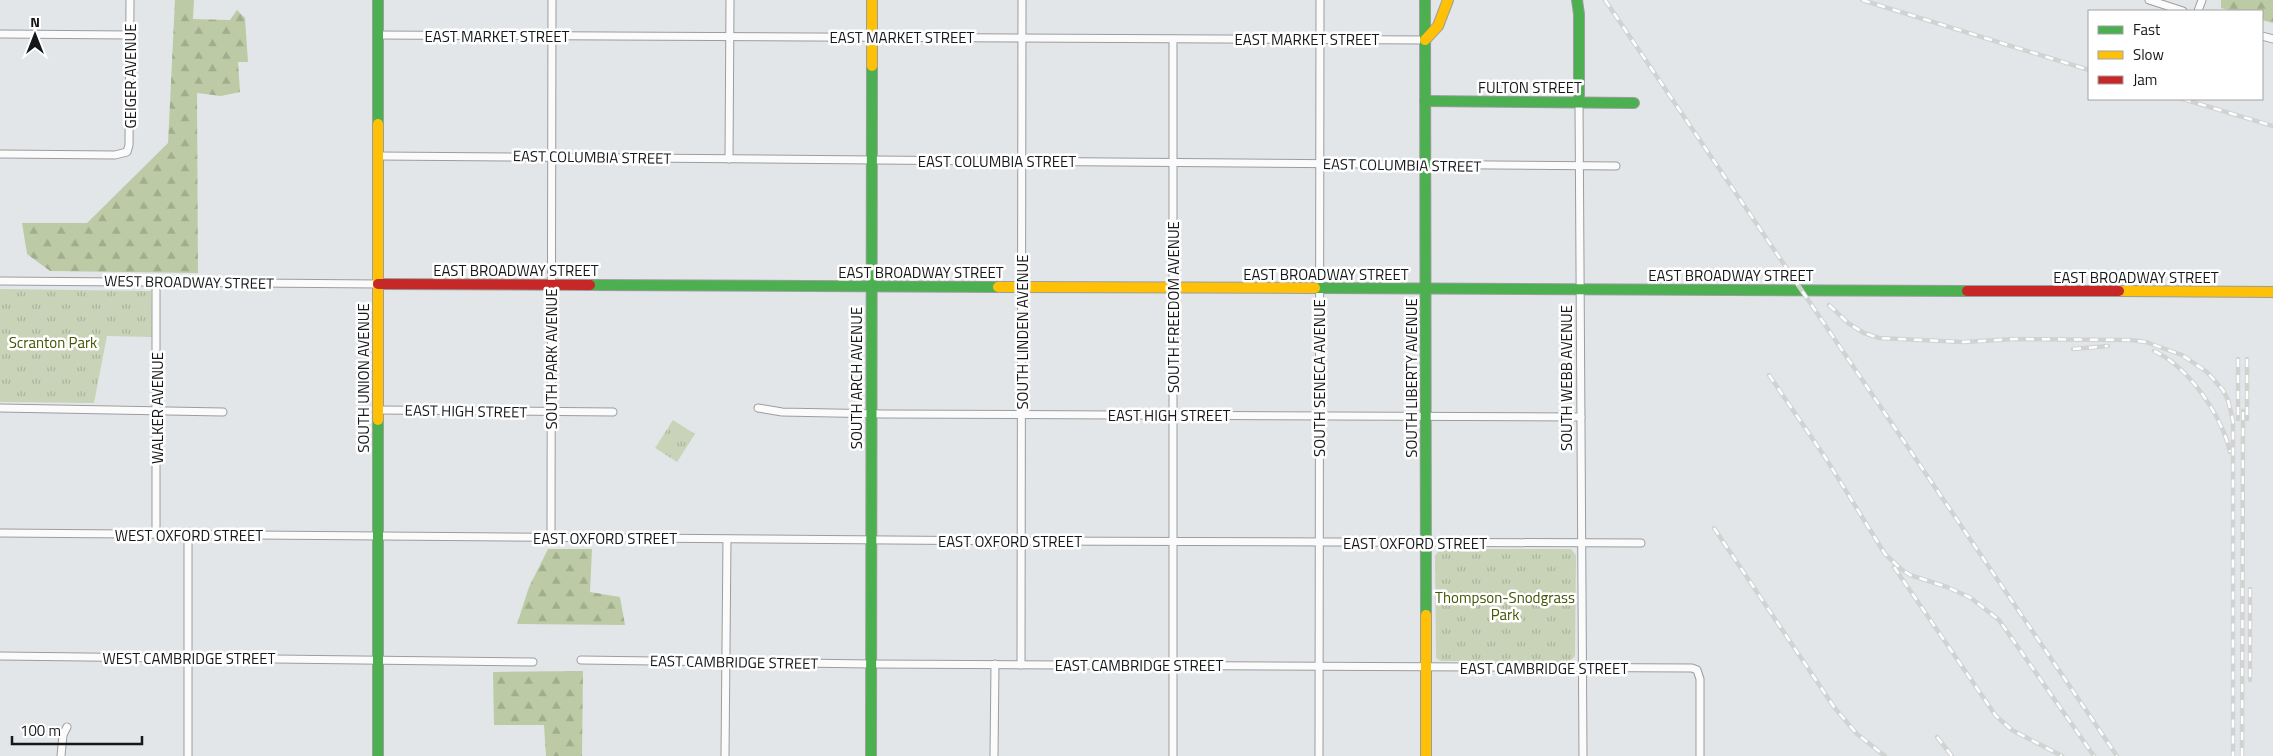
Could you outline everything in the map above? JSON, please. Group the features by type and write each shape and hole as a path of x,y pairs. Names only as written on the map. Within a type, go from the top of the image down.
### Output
{"street":[{"name":"GEIGER AVENUE","path":"0,154 115,155 127,152 129,145 130,0"},
{"name":"SOUTH UNION AVENUE","path":"378,0 378,756"},
{"name":"SOUTH PARK AVENUE","path":"551,537 552,0"},
{"path":"729,159 730,0"},
{"name":"SOUTH ARCH AVENUE","path":"871,756 872,0"},
{"name":"SOUTH LINDEN AVENUE","path":"1022,0 1022,665"},
{"name":"SOUTH SENECA AVENUE","path":"1319,756 1320,0"},
{"name":"SOUTH LIBERTY AVENUE","path":"1425,0 1426,756"},
{"path":"1425,40 1438,26 1448,0"},
{"name":"SOUTH WEBB AVENUE","path":"1577,0 1579,14 1583,756"},
{"path":"2149,0 2180,10"},
{"path":"0,34 130,35"},
{"name":"EAST MARKET STREET","path":"378,35 1425,40"},
{"name":"SOUTH FREEDOM AVENUE","path":"1173,38 1173,756"},
{"name":"FULTON STREET","path":"1425,101 1634,103"},
{"name":"EAST COLUMBIA STREET","path":"378,156 1616,166"},
{"name":"WEST BROADWAY STREET","path":"0,281 378,284"},
{"name":"WALKER AVENUE","path":"156,282 156,534"},
{"name":"EAST BROADWAY STREET","path":"378,284 2273,292"},
{"path":"0,408 223,412"},
{"name":"EAST HIGH STREET","path":"758,408 800,412 1022,415 1581,417"},
{"name":"EAST HIGH STREET","path":"378,410 613,412"},
{"name":"WEST OXFORD STREET","path":"0,532 378,536"},
{"path":"188,535 188,756"},
{"name":"EAST OXFORD STREET","path":"378,536 1641,543"},
{"path":"725,756 727,538"},
{"name":"WEST CAMBRIDGE STREET","path":"0,656 378,660"},
{"path":"378,660 532,662"},
{"name":"EAST CAMBRIDGE STREET","path":"580,660 726,663 1692,668 1697,670 1700,679 1700,756"},
{"path":"994,756 995,664"},
{"path":"61,756 63,735 67,727"}],"green space":[{"path":"175,0 194,0 193,19 230,20 237,10 245,18 248,62 238,62 240,92 221,96 197,93 198,273 50,271 27,254 22,223 87,223 168,143"},
{"path":"2221,0 2273,0 2273,23 2263,20 2263,10 2228,10 2221,8"},
{"name":"Scranton Park","path":"0,289 151,291 152,337 107,336 94,403 0,402"},
{"path":"673,420 695,434 677,462 655,448"},
{"path":"548,549 592,549 590,592 620,597 625,625 517,624 529,587"},
{"name":"Thompson-Snodgrass Park","path":"1440,549 1571,549 1576,555 1575,656 1569,662 1441,661 1436,658 1435,556"},
{"path":"583,671 582,756 546,756 544,725 494,725 493,672"}],"railway":[{"path":"1605,0 2117,756"},
{"path":"1862,0 2088,70"},
{"path":"2186,100 2273,126"},
{"path":"1829,305 1848,323 1864,333 1879,338 1963,342 2016,339 2131,340 2146,342 2182,355 2207,372 2223,390 2228,400 2233,421 2233,756"},
{"path":"2073,349 2108,346"},
{"path":"2154,351 2180,368 2202,394 2220,423 2230,452"},
{"path":"2238,359 2238,419"},
{"path":"2247,359 2247,419"},
{"path":"1769,375 1825,457 1885,554 1910,575 1947,587 1971,598 1999,620 2094,756"},
{"path":"2242,756 2243,411"},
{"path":"1714,528 1834,707 1857,734 1885,756"},
{"path":"1894,567 1996,716 2012,730 2062,756"},
{"path":"2250,589 2250,680"},
{"path":"1937,737 1952,756"}],"traffic: fast":[{"path":"378,0 378,124"},
{"path":"1425,0 1426,615"},
{"path":"1577,0 1579,14 1579,102"},
{"path":"871,756 872,66"},
{"path":"1425,101 1634,103"},
{"path":"590,285 998,287"},
{"path":"1315,288 1967,291"},
{"path":"378,420 378,756"}],"traffic: slow":[{"path":"872,0 872,66"},
{"path":"1425,40 1438,26 1448,0"},
{"path":"378,124 378,420"},
{"path":"998,287 1315,288"},
{"path":"2119,291 2273,292"},
{"path":"1426,615 1426,756"}],"traffic: jam":[{"path":"378,284 590,285"},
{"path":"1967,291 2119,291"}]}
